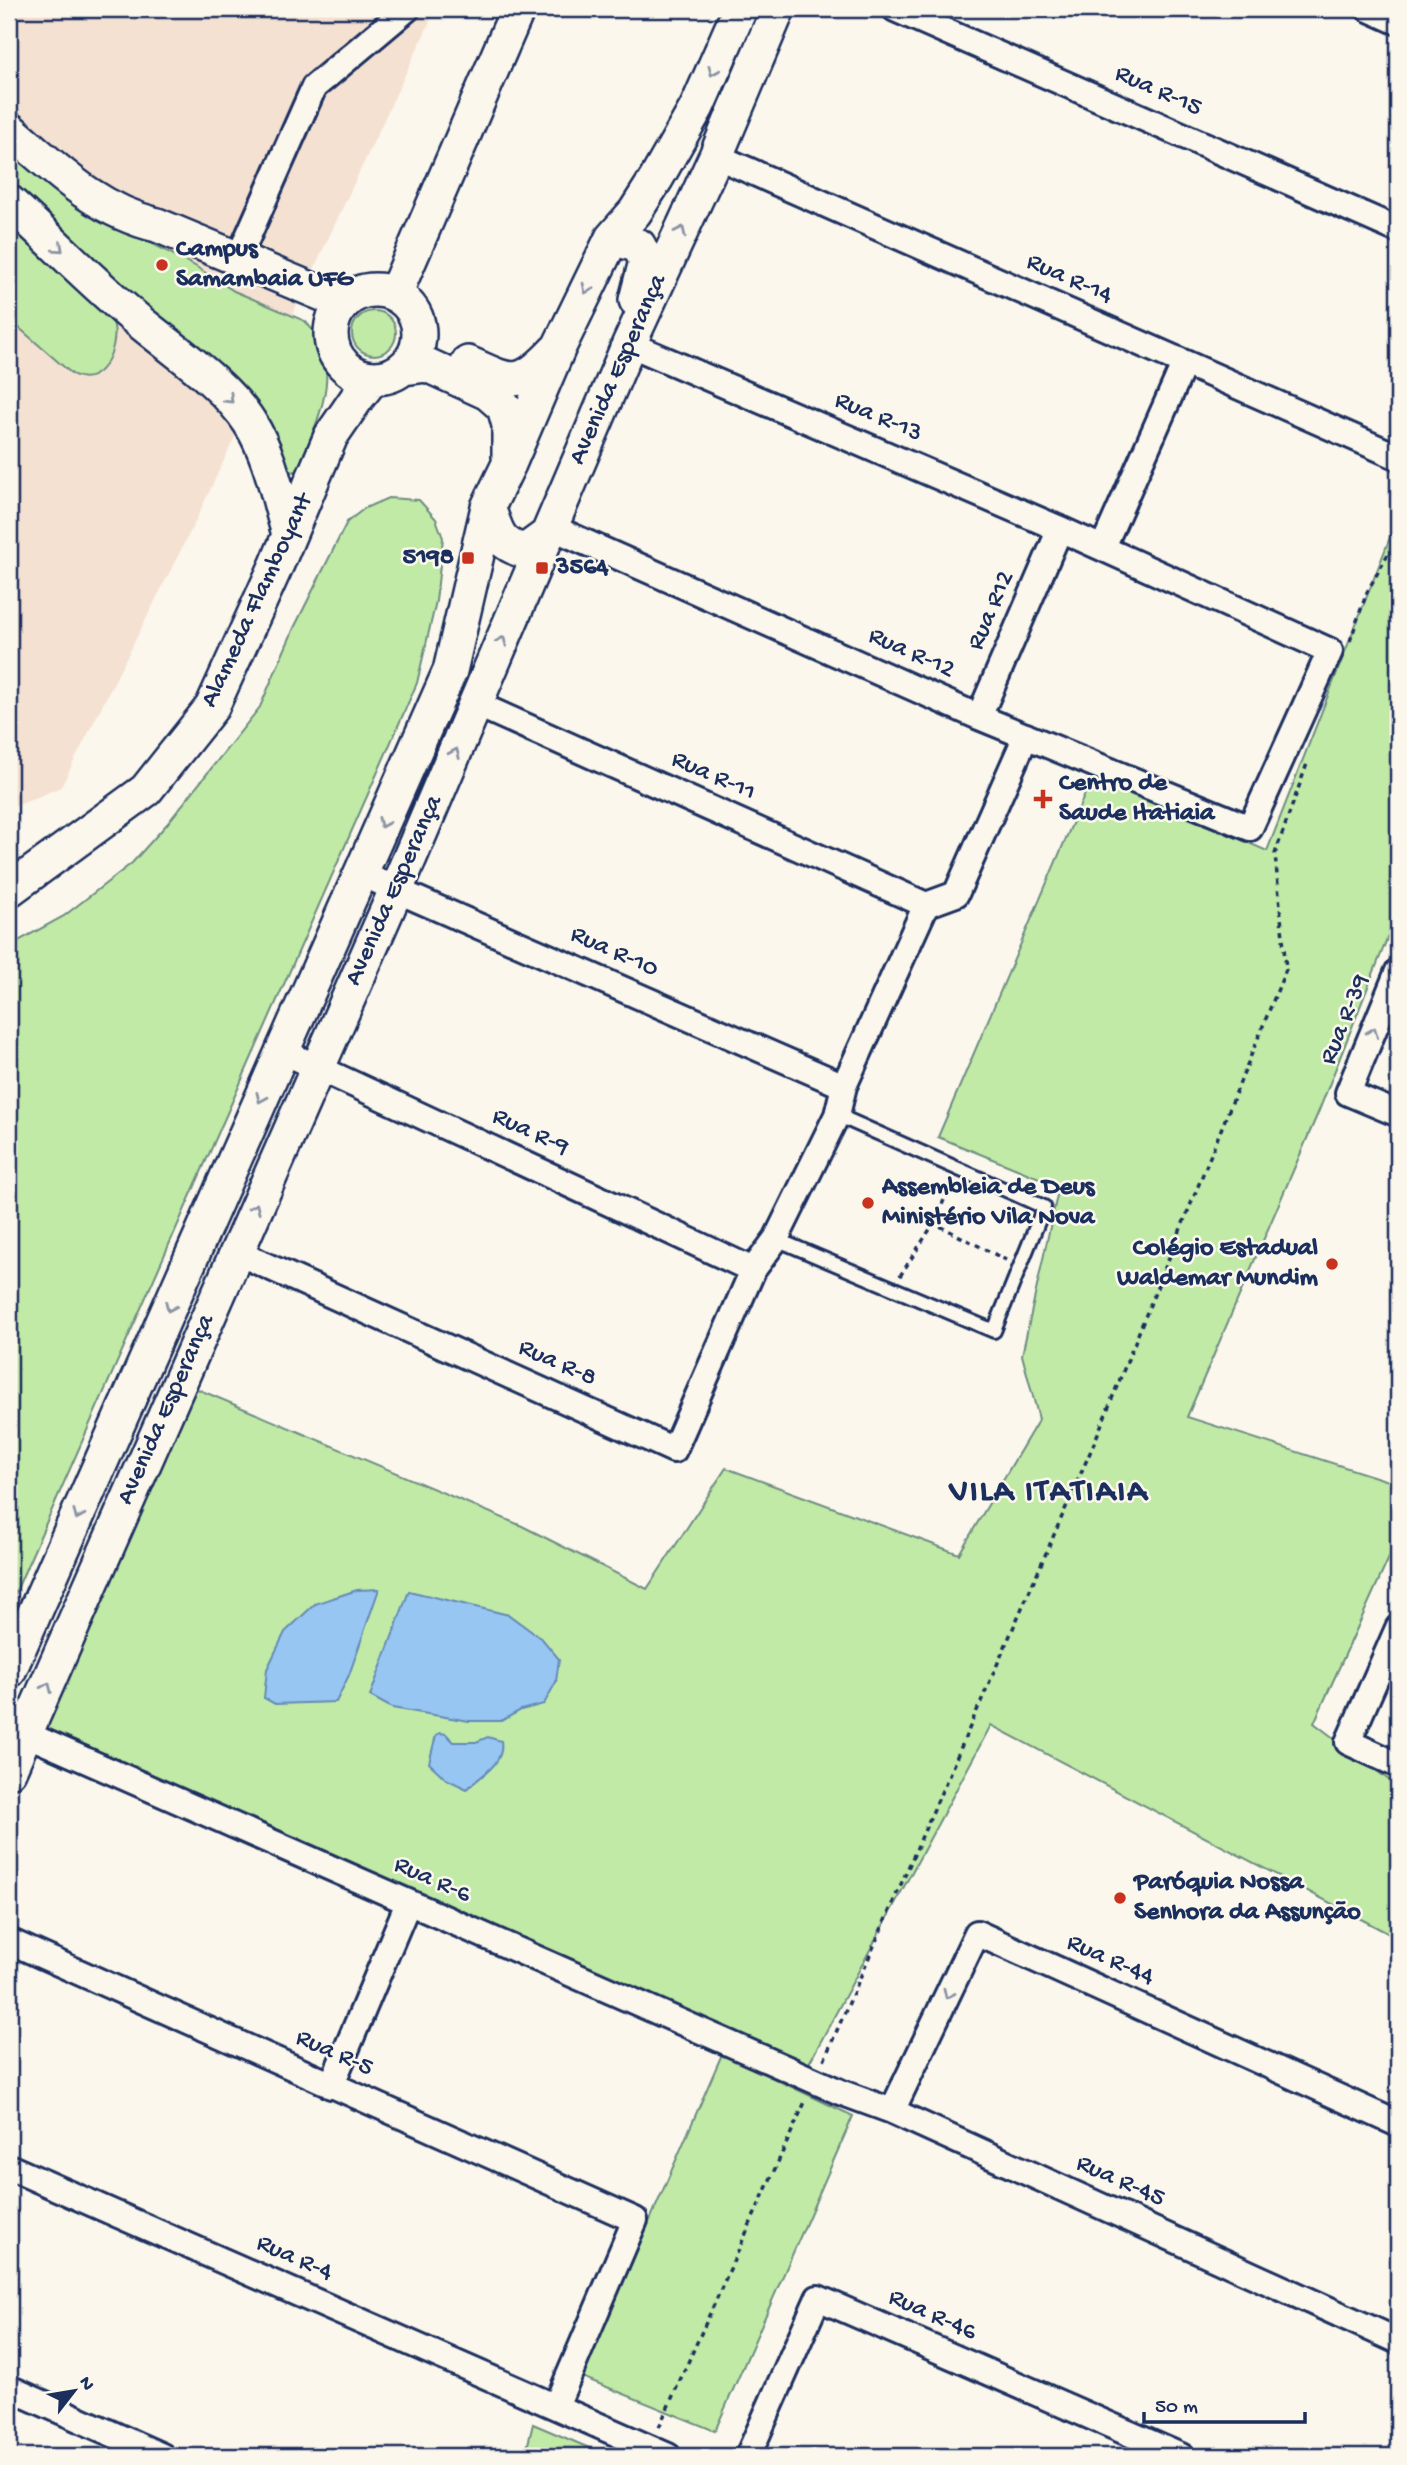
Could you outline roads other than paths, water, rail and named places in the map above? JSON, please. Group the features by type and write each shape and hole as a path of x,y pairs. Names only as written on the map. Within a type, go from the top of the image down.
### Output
{"main road":[{"path":"395,294 518,9"},
{"name":"Avenida Esperança","path":"9,1671 450,671 488,507 559,347 612,238 642,201 697,107 740,9"},
{"name":"Avenida Esperança","path":"9,1771 396,890 629,344 716,156 778,9"},
{"path":"9,129 81,191 136,220 157,225 344,303"},
{"path":"9,202 141,323 189,360 250,423 265,454 289,534"},
{"path":"612,238 639,246 646,261 629,344"},
{"path":"419,327 417,350 404,368 393,375 373,378 355,373 336,355 332,343 333,319 344,303 357,293 383,290 395,294 411,308 419,327 440,350 506,380 527,376 559,347"},
{"name":"Alameda Flamboyant","path":"331,436 336,355"},
{"path":"404,368 427,365 488,393 505,407 509,425 509,464"},
{"name":"Alameda Flamboyant","path":"9,890 146,790 212,707 331,436 356,397 373,378"},
{"path":"265,454 290,488 297,492 309,490"},
{"path":"488,507 499,537 509,548 524,551 549,531"}],"street":[{"path":"238,259 314,87 407,9"},
{"name":"Rua R-15","path":"894,9 1398,230"},
{"path":"1369,9 1398,22"},
{"name":"Rua R-14","path":"716,156 1398,457"},
{"name":"Rua R-13","path":"629,344 1060,528 1330,651 1250,828"},
{"path":"1103,547 1184,364"},
{"name":"Rua R12","path":"979,717 1060,528"},
{"name":"Rua R-12","path":"549,531 979,717 1250,828"},
{"name":"Rua R-11","path":"476,704 926,905"},
{"path":"753,1270 776,1239 837,1115 844,1086 926,905 956,894 1026,736"},
{"name":"Rua R-10","path":"361,873 844,1086"},
{"name":"Rua R-39","path":"1398,971 1348,1093 1398,1114"},
{"name":"Rua R-9","path":"282,1051 753,1270"},
{"name":"Rua R-8","path":"236,1252 674,1450 753,1270"},
{"path":"1398,1628 1348,1742 1398,1765"},
{"name":"Rua R-6","path":"26,1734 815,2081"},
{"path":"331,2086 408,1903"},
{"name":"Rua R-44","path":"892,2111 977,1933 1398,2124"},
{"name":"Rua R-5","path":"9,1941 635,2220 555,2406"},
{"name":"Rua R-45","path":"815,2081 892,2111 1398,2341"},
{"name":"Rua R-4","path":"9,2167 659,2452"},
{"name":"Rua R-46","path":"748,2456 818,2298 1181,2456"},
{"path":"9,2388 162,2456"}],"lane":[{"path":"776,1239 994,1331 1044,1207 837,1115"}],"water":[{"path":"379,1589 349,1675 336,1702 275,1704 264,1698 267,1669 285,1632 315,1604 357,1590"},
{"path":"409,1591 509,1615 543,1640 559,1659 556,1682 544,1704 521,1710 501,1721 469,1721 392,1708 370,1696"},
{"path":"446,1734 454,1742 476,1742 488,1737 501,1741 496,1763 467,1789 446,1779 429,1763 436,1735"}],"place":[{"name":"Campus Samambaia UFG","path":"162,265"},
{"name":"5198","path":"468,558"},
{"name":"3564","path":"542,568"},
{"name":"Centro de Saude Itatiaia","path":"1043,799"},
{"name":"Assembleia de Deus Ministério Vila Nova","path":"868,1203"},
{"name":"Colégio Estadual Waldemar Mundim","path":"1332,1264"},
{"name":"Paróquia Nossa Senhora da Assunção","path":"1120,1898"}],"district":[{"name":"VILA ITATIAIA","path":"1049,1493"}]}
